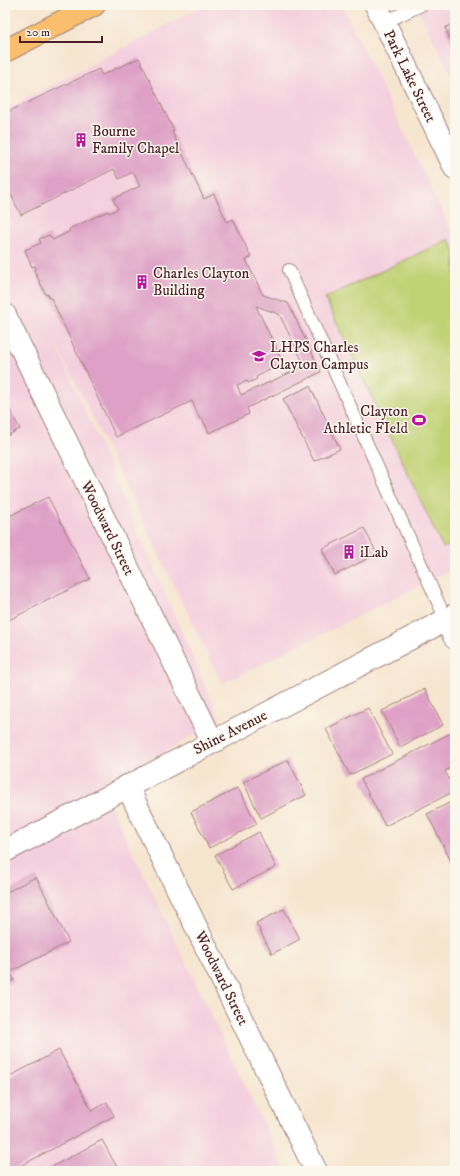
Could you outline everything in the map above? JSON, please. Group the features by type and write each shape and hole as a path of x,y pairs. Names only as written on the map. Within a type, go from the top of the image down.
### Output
{"main road":[{"path":"5,51 94,5"}],"street":[{"name":"Park Lake Street","path":"380,14 455,168"},
{"name":"Woodward Street","path":"5,315 212,741"},
{"name":"Shine Avenue","path":"5,851 212,741 452,625"},
{"name":"Woodward Street","path":"127,786 316,1171"}],"lane":[{"path":"380,14 421,5"},
{"path":"289,270 452,625"}],"shaded area":[{"name":"LHPS Charles Clayton Campus","path":"205,5 342,5 455,238 455,568 222,684 51,333 220,720 102,788 286,1171 5,1171 5,110"},
{"path":"416,5 455,5 455,70 450,73"}],"green space":[{"name":"Clayton Athletic FIeld","path":"449,239 455,252 455,543 443,548 325,298"}],"building":[{"path":"455,23 455,49 445,28"},
{"name":"Charles Clayton Building","path":"139,58 174,131 172,132 204,199 214,194 227,222 233,219 251,257 246,260 263,295 288,303 321,372 247,408 249,414 209,433 202,418 200,419 192,401 116,437 51,298 50,299 48,294 46,295 34,270 36,269 35,266 32,267 25,250 41,243 39,239 49,235 53,240 70,231 69,229 108,211 109,213 118,209 113,199 140,186 133,172 119,179 114,169 21,215 11,195 5,198 5,113 99,69 102,75","holes":["256,306 279,314 305,366 241,395 237,385 247,381 248,383 257,379 256,377 283,363"]},
{"path":"310,386 340,449 314,461 283,399"},
{"path":"5,401 20,429 5,437"},
{"path":"48,497 90,579 5,622 5,518"},
{"name":"iLab","path":"364,528 377,554 335,575 322,549"},
{"path":"425,689 443,725 400,747 382,711"},
{"path":"368,708 392,754 350,775 326,729"},
{"path":"451,733 455,742 455,766 445,771 455,791 385,826 361,779"},
{"path":"288,760 306,795 261,818 243,782"},
{"path":"238,788 257,824 209,848 191,812"},
{"path":"455,800 455,862 452,863 427,814"},
{"path":"259,832 276,867 233,889 215,855"},
{"path":"36,877 69,942 10,972 14,980 5,985 5,893"},
{"path":"284,909 300,939 272,954 256,923"},
{"path":"59,1050 92,1111 107,1102 114,1116 11,1171 5,1171 5,1079"},
{"path":"102,1140 119,1171 44,1171"}],"place":[{"name":"Bourne Family Chapel","path":"81,140"},
{"name":"Charles Clayton Building","path":"142,282"},
{"name":"LHPS Charles Clayton Campus","path":"259,356"},
{"name":"Clayton Athletic FIeld","path":"419,420"},
{"name":"iLab","path":"349,552"}]}
